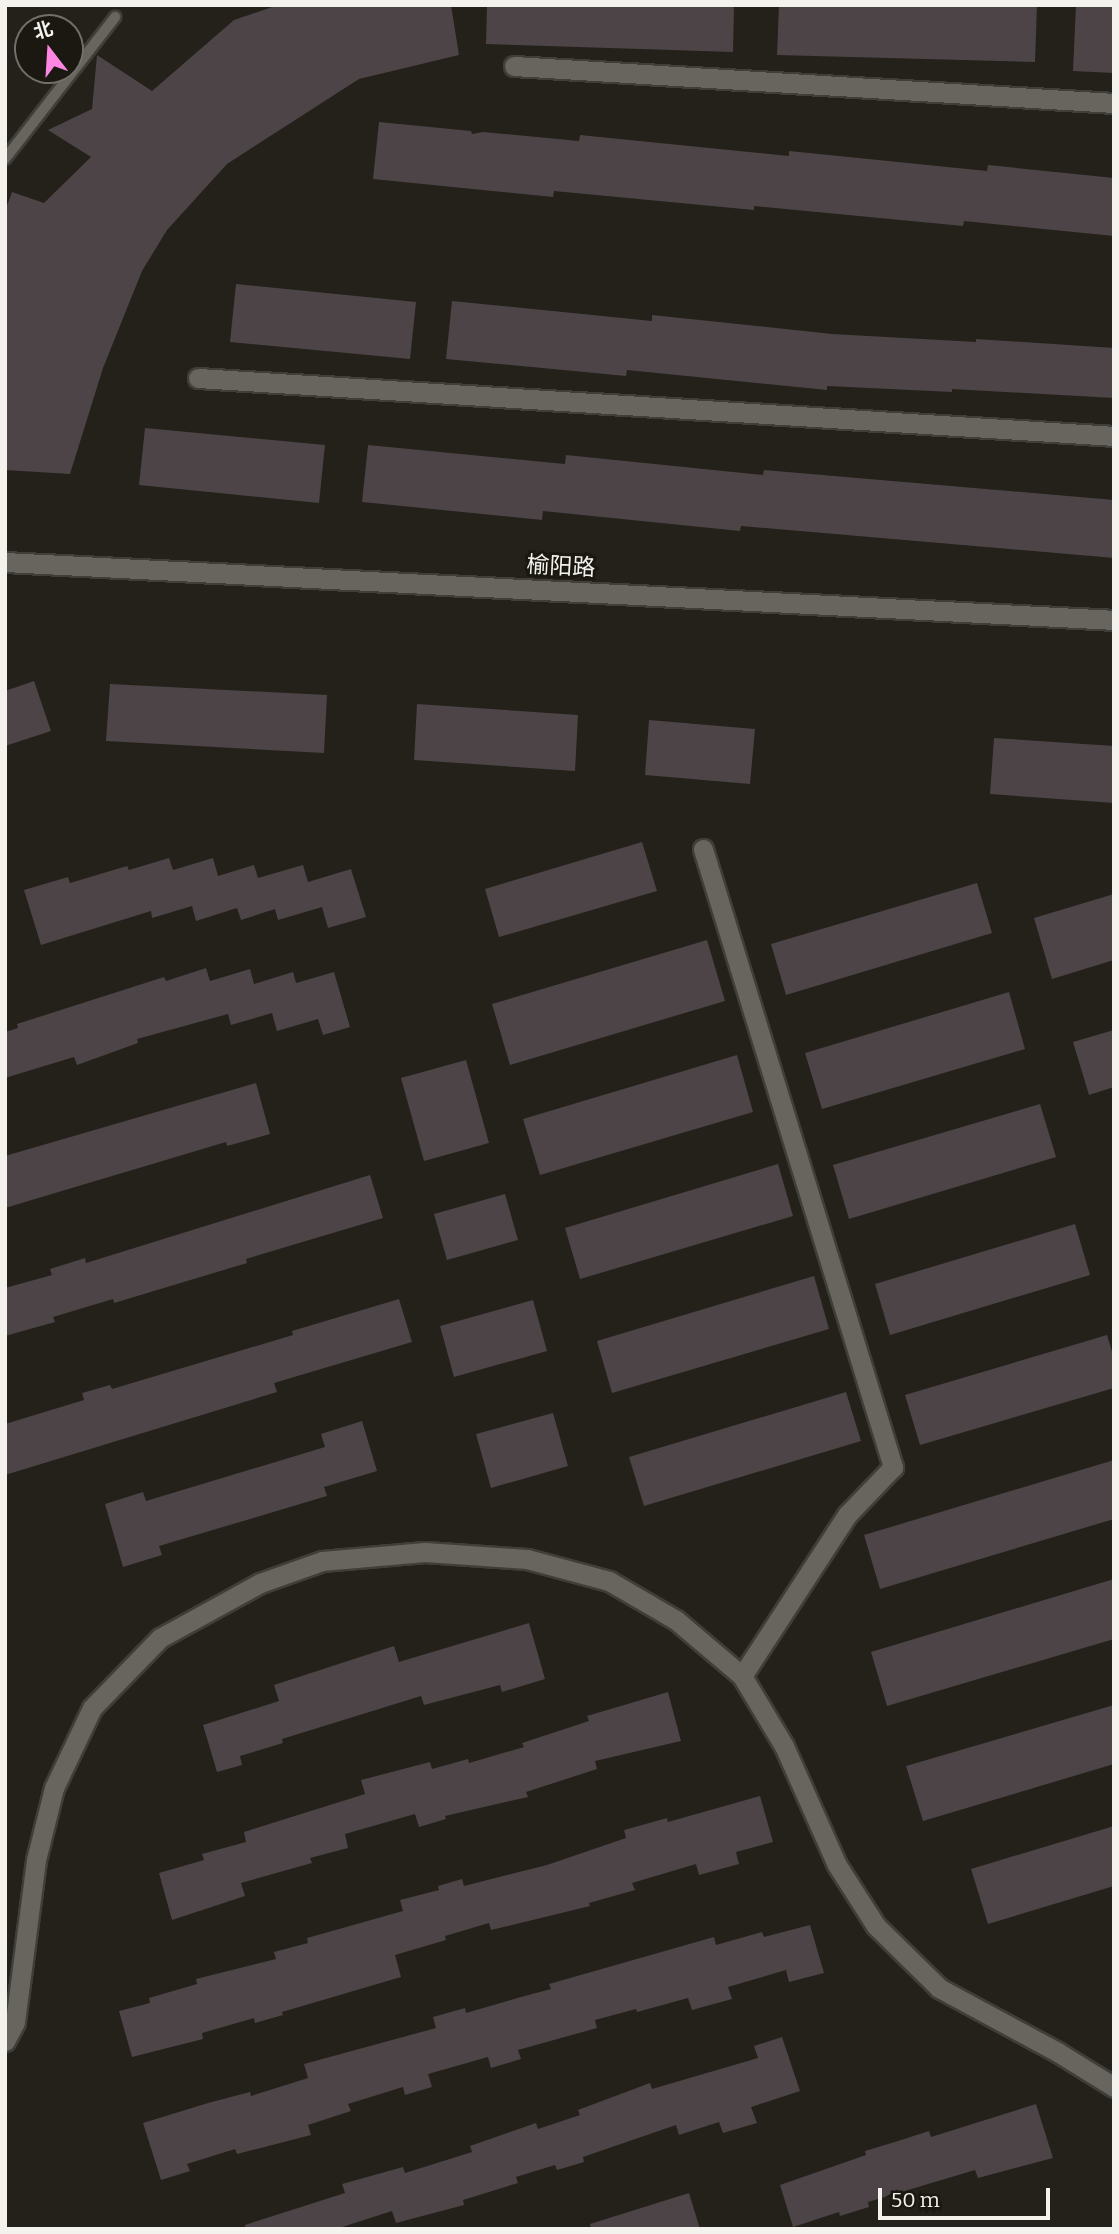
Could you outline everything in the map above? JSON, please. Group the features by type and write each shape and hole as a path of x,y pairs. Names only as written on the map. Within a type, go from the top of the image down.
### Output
{"street":[{"path":"514,66 1114,103"},
{"path":"198,378 1114,436"},
{"name":"榆阳路","path":"5,562 1114,620"},
{"path":"703,849 893,1467 847,1515 742,1676"},
{"path":"5,2041 15,2022 36,1860 54,1788 92,1709 160,1638 260,1583 322,1561 425,1552 527,1559 609,1581 676,1620 742,1676 784,1746 837,1865 876,1926 939,1988 1059,2053 1114,2087"}],"lane":[{"path":"5,159 115,17"}],"building":[{"path":"278,5 451,5 459,55 359,79 227,164 167,230 142,271 103,368 70,474 5,470 5,211 12,192 44,203 91,157 48,130 92,109 97,55 152,91 234,20"},
{"path":"487,5 734,5 733,52 486,44"},
{"path":"779,5 1037,5 1035,62 777,55"},
{"path":"1076,5 1114,5 1114,73 1073,71"},
{"path":"379,122 471,131 472,134 483,132 579,141 580,135 789,156 789,151 987,171 988,165 1114,178 1114,236 964,221 963,226 754,206 754,210 554,191 553,197 373,179"},
{"path":"236,284 416,302 410,359 230,342"},
{"path":"452,301 652,321 652,315 832,334 976,342 976,339 1114,348 1114,398 952,389 952,392 827,386 827,390 627,370 626,376 446,359"},
{"path":"145,428 325,445 319,503 139,485"},
{"path":"368,445 565,464 566,455 763,475 764,470 1114,500 1114,558 741,526 740,531 543,511 542,520 362,502"},
{"path":"34,681 51,731 5,746 5,691"},
{"path":"110,684 327,695 324,753 106,741"},
{"path":"417,704 578,715 575,771 414,760"},
{"path":"649,720 755,729 750,784 645,775"},
{"path":"994,738 1114,746 1114,803 990,794"},
{"path":"642,842 657,891 499,937 485,889"},
{"path":"169,858 173,870 213,858 218,876 254,865 258,878 303,865 308,882 351,869 366,917 328,928 322,907 278,920 275,909 241,920 237,908 196,921 192,906 152,918 151,911 41,945 24,890 68,877 70,883 127,866 129,870"},
{"path":"977,883 992,933 786,995 771,944"},
{"path":"1114,894 1114,960 1052,979 1034,918"},
{"path":"707,940 725,1001 510,1065 492,1004"},
{"path":"206,968 210,981 250,969 254,984 293,972 296,983 334,972 350,1027 323,1035 318,1019 277,1031 272,1013 231,1025 228,1014 137,1039 138,1043 77,1065 74,1057 5,1078 5,1032 18,1028 17,1024 164,977 166,981"},
{"path":"1009,992 1025,1049 822,1109 805,1053"},
{"path":"1114,1030 1114,1087 1089,1095 1073,1042"},
{"path":"737,1055 753,1112 540,1175 523,1119"},
{"path":"466,1060 489,1143 424,1161 401,1078"},
{"path":"256,1083 270,1134 227,1146 226,1142 5,1208 5,1156"},
{"path":"1040,1104 1056,1157 849,1219 833,1165"},
{"path":"778,1164 793,1216 580,1279 565,1228"},
{"path":"370,1175 383,1218 246,1259 247,1263 114,1303 113,1299 53,1317 55,1322 5,1336 5,1288 52,1275 50,1269 85,1258 86,1263"},
{"path":"505,1194 518,1240 447,1260 434,1214"},
{"path":"1075,1224 1090,1275 890,1335 875,1284"},
{"path":"814,1276 829,1329 612,1393 597,1341"},
{"path":"399,1299 412,1342 274,1383 277,1392 5,1475 5,1424 84,1400 82,1393 110,1385 112,1389 293,1335 292,1331"},
{"path":"533,1300 547,1351 454,1377 440,1326"},
{"path":"1107,1335 1114,1358 1114,1388 920,1445 905,1395"},
{"path":"846,1392 861,1441 644,1506 629,1457"},
{"path":"553,1413 568,1466 491,1488 476,1434"},
{"path":"362,1421 377,1471 324,1487 327,1496 159,1546 162,1555 123,1567 105,1504 143,1492 146,1501 325,1447 321,1434"},
{"path":"1114,1460 1114,1519 880,1589 864,1535"},
{"path":"1114,1579 1114,1639 887,1706 871,1652"},
{"path":"529,1623 545,1679 502,1692 500,1685 424,1705 421,1696 282,1739 283,1743 240,1756 242,1765 217,1772 203,1725 279,1701 274,1685 394,1646 399,1662"},
{"path":"668,1692 681,1741 595,1761 597,1769 526,1792 528,1797 445,1816 446,1819 419,1827 415,1814 345,1834 348,1848 310,1858 312,1863 241,1883 245,1896 172,1920 159,1873 204,1860 202,1854 246,1842 244,1832 365,1794 361,1780 430,1762 432,1769 468,1759 469,1763 524,1747 522,1743 589,1721 587,1716"},
{"path":"1114,1705 1114,1764 923,1821 906,1766"},
{"path":"760,1796 773,1842 736,1852 739,1864 699,1875 696,1864 632,1883 635,1890 589,1903 590,1906 491,1930 489,1923 445,1936 446,1940 395,1955 401,1977 282,2012 283,2015 255,2023 254,2018 202,2033 203,2039 132,2057 119,2011 150,2003 149,1998 197,1984 196,1979 276,1959 274,1952 308,1943 307,1938 403,1911 400,1900 439,1890 438,1886 462,1879 464,1886 547,1865 626,1838 624,1830 667,1818 668,1822"},
{"path":"1114,1826 1114,1886 988,1924 971,1869"},
{"path":"810,1925 824,1973 789,1982 786,1970 728,1987 732,1999 692,2010 688,1998 595,2020 597,2028 518,2050 521,2059 491,2068 488,2057 428,2074 432,2087 405,2095 403,2087 348,2104 351,2111 308,2125 311,2135 237,2154 235,2149 187,2164 190,2171 161,2180 143,2123 250,2092 251,2096 308,2078 304,2064 436,2028 433,2017 465,2008 466,2013 551,1989 549,1984 714,1937 716,1945 762,1932 764,1937"},
{"path":"782,2037 800,2091 751,2107 757,2123 723,2133 719,2122 679,2135 676,2125 583,2157 584,2162 557,2170 555,2165 516,2177 518,2183 463,2200 464,2205 396,2223 392,2211 336,2229 246,2229 245,2225 345,2193 342,2184 403,2167 405,2173 472,2152 470,2146 536,2123 538,2129 580,2115 578,2110 650,2083 652,2089 758,2058 754,2046"},
{"path":"1036,2104 1053,2158 978,2178 975,2170 868,2202 869,2207 840,2216 839,2212 793,2227 780,2185 866,2155 865,2151 929,2131 931,2137"},
{"path":"689,2193 700,2229 591,2229 590,2224"}]}
